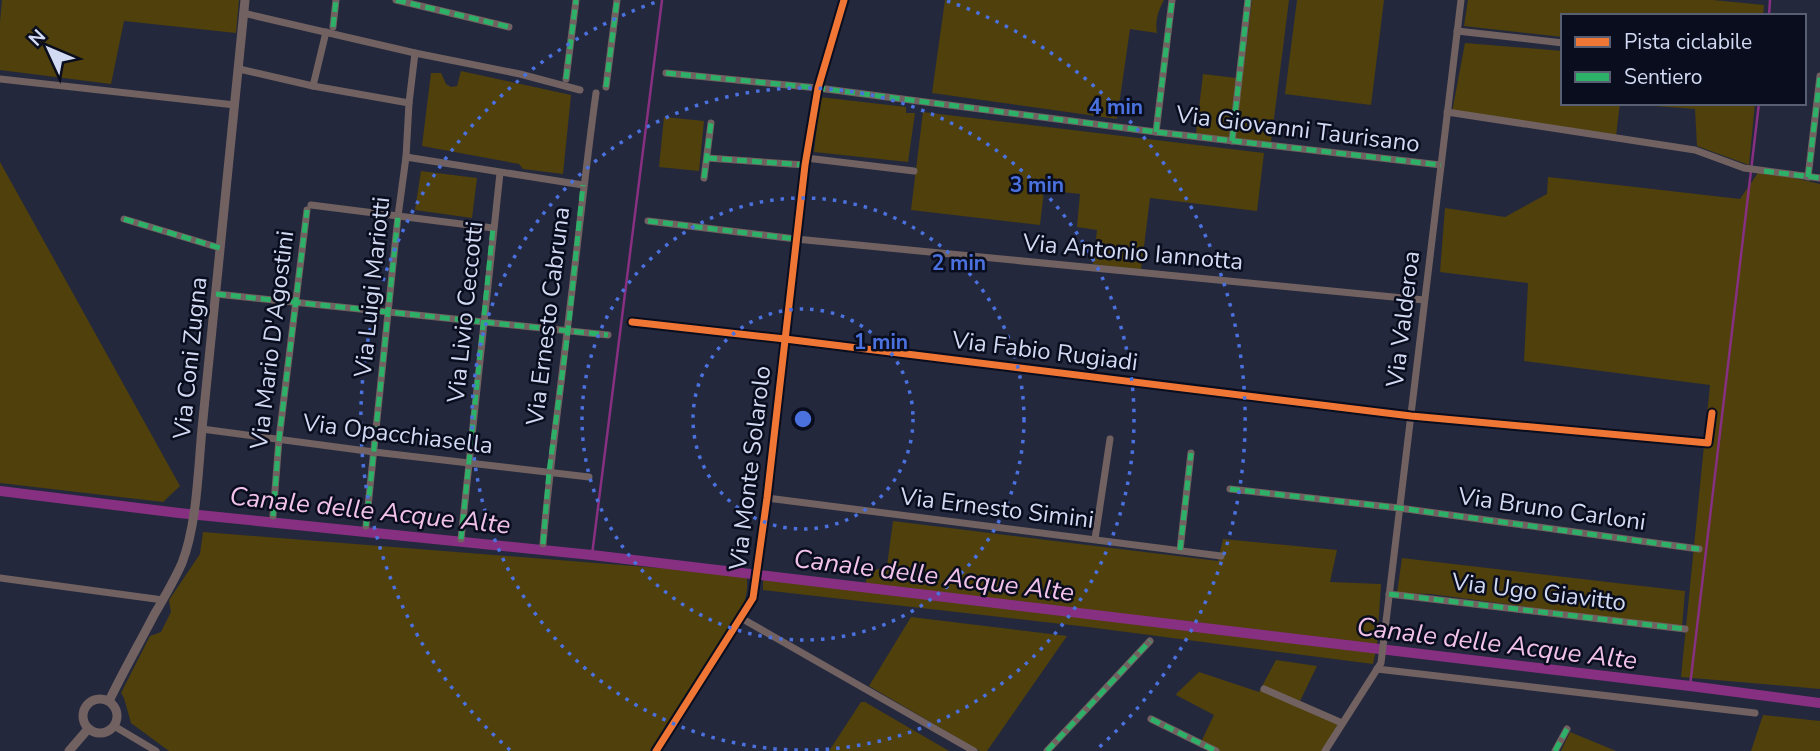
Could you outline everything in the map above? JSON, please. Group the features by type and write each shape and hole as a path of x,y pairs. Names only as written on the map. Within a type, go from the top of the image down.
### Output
{"street":[{"name":"Via Coni Zugna","path":"110,701 181,564 187,546 195,495 245,0"},
{"path":"313,86 336,0"},
{"path":"396,0 509,27"},
{"path":"566,79 576,0"},
{"path":"606,87 617,0"},
{"name":"Via Monte Solarolo","path":"656,751 753,598 805,162 818,88 844,0"},
{"path":"1156,132 1172,0"},
{"path":"1232,141 1248,0"},
{"name":"Via Valderoa","path":"1325,751 1379,666 1461,0"},
{"path":"243,13 330,29 415,53 520,74 580,90"},
{"path":"1457,31 1561,43"},
{"name":"Via Luigi Mariotti","path":"366,526 415,53"},
{"path":"239,69 313,86 409,103"},
{"name":"Via Giovanni Taurisano","path":"666,73 818,88 1156,132 1441,165"},
{"path":"1808,177 1820,76"},
{"path":"1,79 235,105"},
{"name":"Via Ernesto Cabruna","path":"542,544 596,93"},
{"path":"1447,112 1695,150 1744,168 1820,178"},
{"path":"704,178 711,123"},
{"path":"406,157 583,185"},
{"path":"707,158 805,162 914,171"},
{"name":"Via Livio Ceccotti","path":"461,539 500,173"},
{"name":"Via Mario D'Agostini","path":"273,516 279,439 309,208 398,216"},
{"path":"398,216 494,228"},
{"path":"124,219 220,248"},
{"name":"Via Antonio Iannotta","path":"648,222 796,239 1424,300"},
{"path":"216,295 608,335"},
{"name":"Via Fabio Rugiadi","path":"632,322 1411,416 1708,443 1712,414"},
{"name":"Via Opacchiasella","path":"202,429 589,477"},
{"path":"1094,540 1110,439"},
{"path":"1180,550 1191,453"},
{"name":"Via Bruno Carloni","path":"1230,489 1399,508 1699,549"},
{"name":"Via Ernesto Simini","path":"767,498 1221,556"},
{"path":"0,578 163,600"},
{"name":"Via Ugo Giavitto","path":"1389,594 1685,629"},
{"path":"741,618 974,751"},
{"path":"1046,751 1150,641"},
{"path":"1379,666 1755,713"},
{"path":"1264,689 1342,723"},
{"path":"99,699 110,701 117,710 114,726 99,734 88,729 83,713 88,703 99,699"},
{"path":"1152,719 1216,751"},
{"path":"114,726 156,751"},
{"path":"69,751 88,729"},
{"path":"1555,751 1567,729"}],"shaded area":[{"path":"2,0 239,0 236,33 124,21 111,84 0,70"},
{"path":"945,0 1164,0 1157,16 1157,33 1130,29 1117,119 932,93"},
{"path":"1252,0 1289,0 1271,142 1235,138"},
{"path":"1297,0 1384,0 1371,105 1285,94"},
{"path":"1468,0 1713,0 1764,5 1763,14 1561,14 1561,37 1464,26"},
{"path":"1465,43 1561,51 1561,105 1620,105 1616,136 1452,112"},
{"path":"461,71 571,95 563,174 523,169 519,164 422,146 431,73 441,73 446,84 451,87 457,86"},
{"path":"1203,74 1236,78 1229,138 1196,134"},
{"path":"820,97 906,107 906,113 915,113 908,162 814,152"},
{"path":"1641,105 1755,105 1749,165 1697,146 1695,109"},
{"path":"923,112 1264,153 1257,211 1150,198 1141,270 1093,264 1097,230 1077,227 1080,194 1044,190 1040,225 911,210"},
{"path":"664,117 704,121 699,171 659,167"},
{"path":"0,162 180,486 163,502 0,483"},
{"path":"1760,170 1820,184 1820,689 1681,677 1710,385 1524,361 1528,283 1440,272 1445,208 1505,217 1547,194 1548,177 1740,199"},
{"path":"421,171 477,178 472,218 415,210"},
{"path":"893,521 1218,561 1223,539 1337,550 1330,582 1381,584 1373,664 1088,627 763,590 763,578 865,591 867,573 887,566"},
{"path":"203,532 747,575 747,590 743,610 650,751 169,751 131,723 121,693 150,636 161,632 171,612 169,600 200,554"},
{"path":"1402,558 1685,591 1682,628 1431,594 1397,593"},
{"path":"911,617 1067,636 987,751 980,751 869,686"},
{"path":"1276,660 1317,666 1300,701 1341,719 1322,751 1220,751 1201,742 1214,715 1176,695 1177,693 1199,672 1259,692"},
{"path":"861,702 865,702 949,751 829,751"},
{"path":"1763,715 1820,721 1820,751 1751,751"},
{"path":"1570,732 1616,751 1561,751"}],"waterway":[{"path":"592,555 662,0"},
{"path":"1769,14 1770,0"},
{"path":"1690,686 1759,105"},
{"name":"Canale delle Acque Alte","path":"0,491 179,513 592,555 1820,703"}],"marked path":[{"path":"333,27 336,0"},
{"path":"396,0 509,27"},
{"path":"566,79 576,0"},
{"path":"606,87 617,0"},
{"path":"1156,132 1172,0"},
{"path":"1232,141 1248,0"},
{"path":"666,73 818,88 1156,132 1441,165"},
{"path":"1808,177 1820,76"},
{"path":"704,178 711,123"},
{"path":"707,158 805,165"},
{"path":"1764,171 1820,178"},
{"path":"543,544 583,185"},
{"path":"273,516 279,439 307,210"},
{"path":"366,526 398,216"},
{"path":"124,219 220,248"},
{"path":"648,221 796,239"},
{"path":"461,539 493,228"},
{"path":"216,294 608,335"},
{"path":"1180,550 1191,453"},
{"path":"1230,489 1399,508 1699,549"},
{"path":"1389,594 1685,629"},
{"path":"1047,751 1150,641"},
{"path":"1151,719 1216,751"},
{"path":"1555,751 1567,729"}],"cycle path":[{"path":"656,751 753,598 805,165 818,88 844,0"},
{"path":"632,322 1411,416 1708,443 1712,413"}]}
